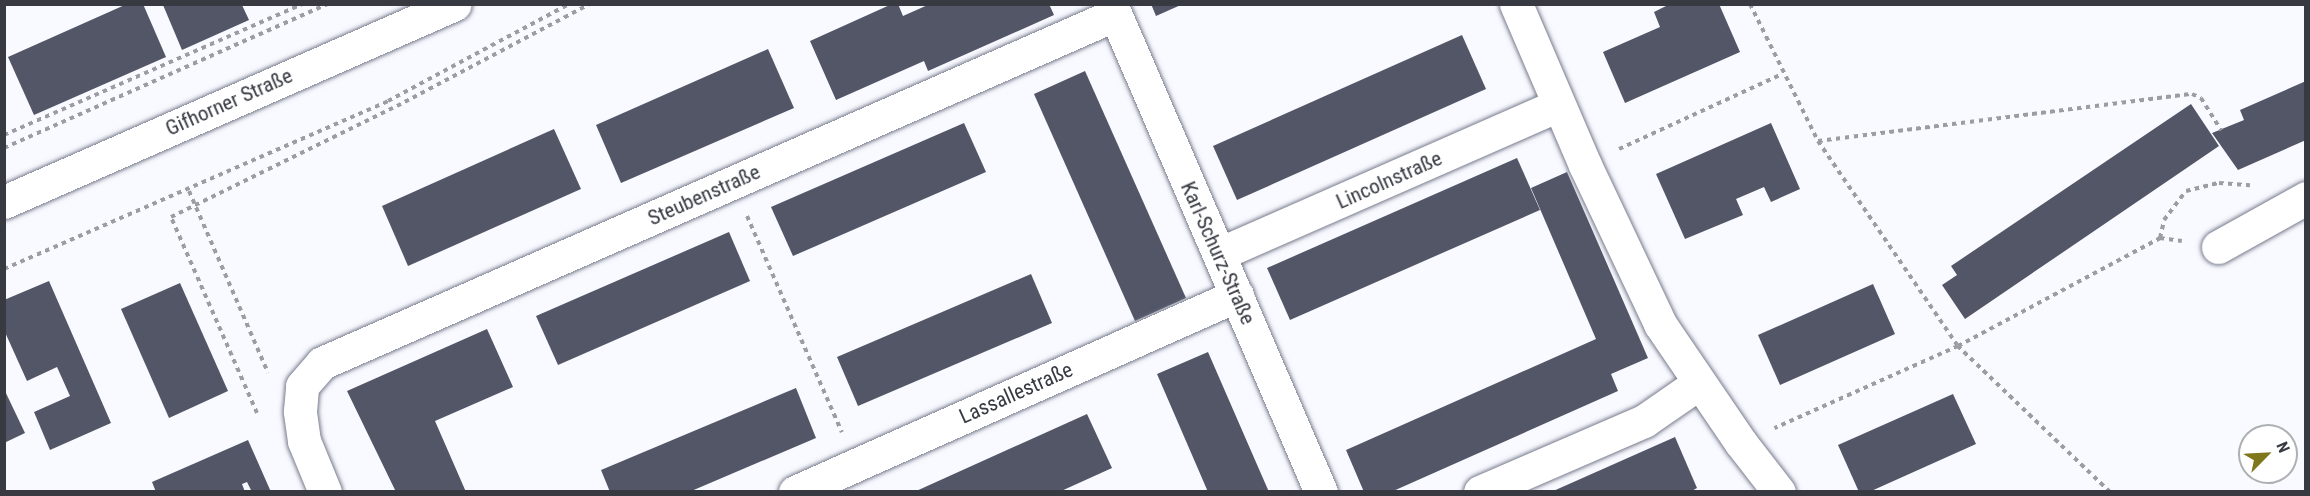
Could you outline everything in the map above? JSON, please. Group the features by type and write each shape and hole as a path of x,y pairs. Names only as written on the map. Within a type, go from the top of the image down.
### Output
{"street":[{"name":"Gifhorner Straße","path":"4,202 454,4"},
{"path":"1516,4 1558,105 1636,279 1699,383 1779,492"},
{"name":"Steubenstraße","path":"302,386 322,363 732,182 1112,10"},
{"name":"Karl-Schurz-Straße","path":"1112,10 1321,492"},
{"name":"Lincolnstraße","path":"1219,254 1558,105"},
{"path":"2218,247 2306,198"},
{"name":"Lassallestraße","path":"795,492 1237,295"},
{"path":"1480,492 1644,421 1699,383"},
{"path":"302,386 304,441 325,492"}],"path":[{"path":"4,135 303,4"},
{"path":"4,148 328,4"},
{"path":"4,269 189,191 388,101 569,4"},
{"path":"257,413 171,217 397,106 590,4"},
{"path":"1750,4 1782,74 1818,141 1958,346 2110,492"},
{"path":"1585,165 1782,74"},
{"path":"1818,141 2192,94 2201,98 2221,130"},
{"path":"732,182 856,465"},
{"path":"2160,238 2164,220 2186,191 2219,183 2258,183"},
{"path":"189,191 268,375 302,386"},
{"path":"1741,443 1958,346 2160,238 2218,247"}],"building":[{"path":"127,4 143,4 166,57 34,115 8,57"},
{"path":"892,4 898,4 903,16 930,4 1049,4 1054,15 928,71 924,61 836,100 810,41"},
{"path":"1151,4 1183,4 1156,16"},
{"path":"1670,4 1719,4 1740,52 1625,103 1603,52 1660,27 1654,12"},
{"path":"163,5 242,5 249,20 182,50"},
{"path":"1462,35 1486,89 1237,200 1213,146"},
{"path":"768,49 794,108 621,183 596,125"},
{"path":"1085,71 1186,298 1135,321 1034,94"},
{"path":"2306,81 2306,140 2238,170 2212,133 2244,120 2240,110"},
{"path":"2191,104 2219,146 1965,319 1942,285 1957,275 1951,266"},
{"path":"964,123 986,172 793,256 771,207"},
{"path":"1771,123 1800,189 1771,202 1764,187 1736,199 1743,215 1685,239 1656,174"},
{"path":"554,129 581,189 408,266 382,206"},
{"path":"1517,158 1540,210 1290,320 1267,268"},
{"path":"1567,172 1648,358 1611,374 1618,391 1391,492 1364,492 1346,450 1596,339 1531,188"},
{"path":"729,232 750,281 558,365 536,316"},
{"path":"1031,274 1052,323 858,406 837,357"},
{"path":"49,281 111,423 50,450 34,412 70,396 57,367 27,381 4,330 4,300"},
{"path":"180,283 228,391 169,418 121,309"},
{"path":"1873,284 1895,334 1780,385 1758,335"},
{"path":"487,329 513,387 435,421 466,492 396,492 347,391"},
{"path":"1208,352 1269,492 1208,492 1157,374"},
{"path":"796,388 816,438 689,492 610,492 601,470"},
{"path":"4,389 25,433 4,443"},
{"path":"1953,394 1976,444 1869,492 1859,492 1838,445"},
{"path":"1087,414 1112,468 1059,492 914,492"},
{"path":"1675,437 1697,488 1690,492 1551,492"},
{"path":"248,440 271,492 252,492 247,482 242,484 245,492 156,492 152,482"}]}
